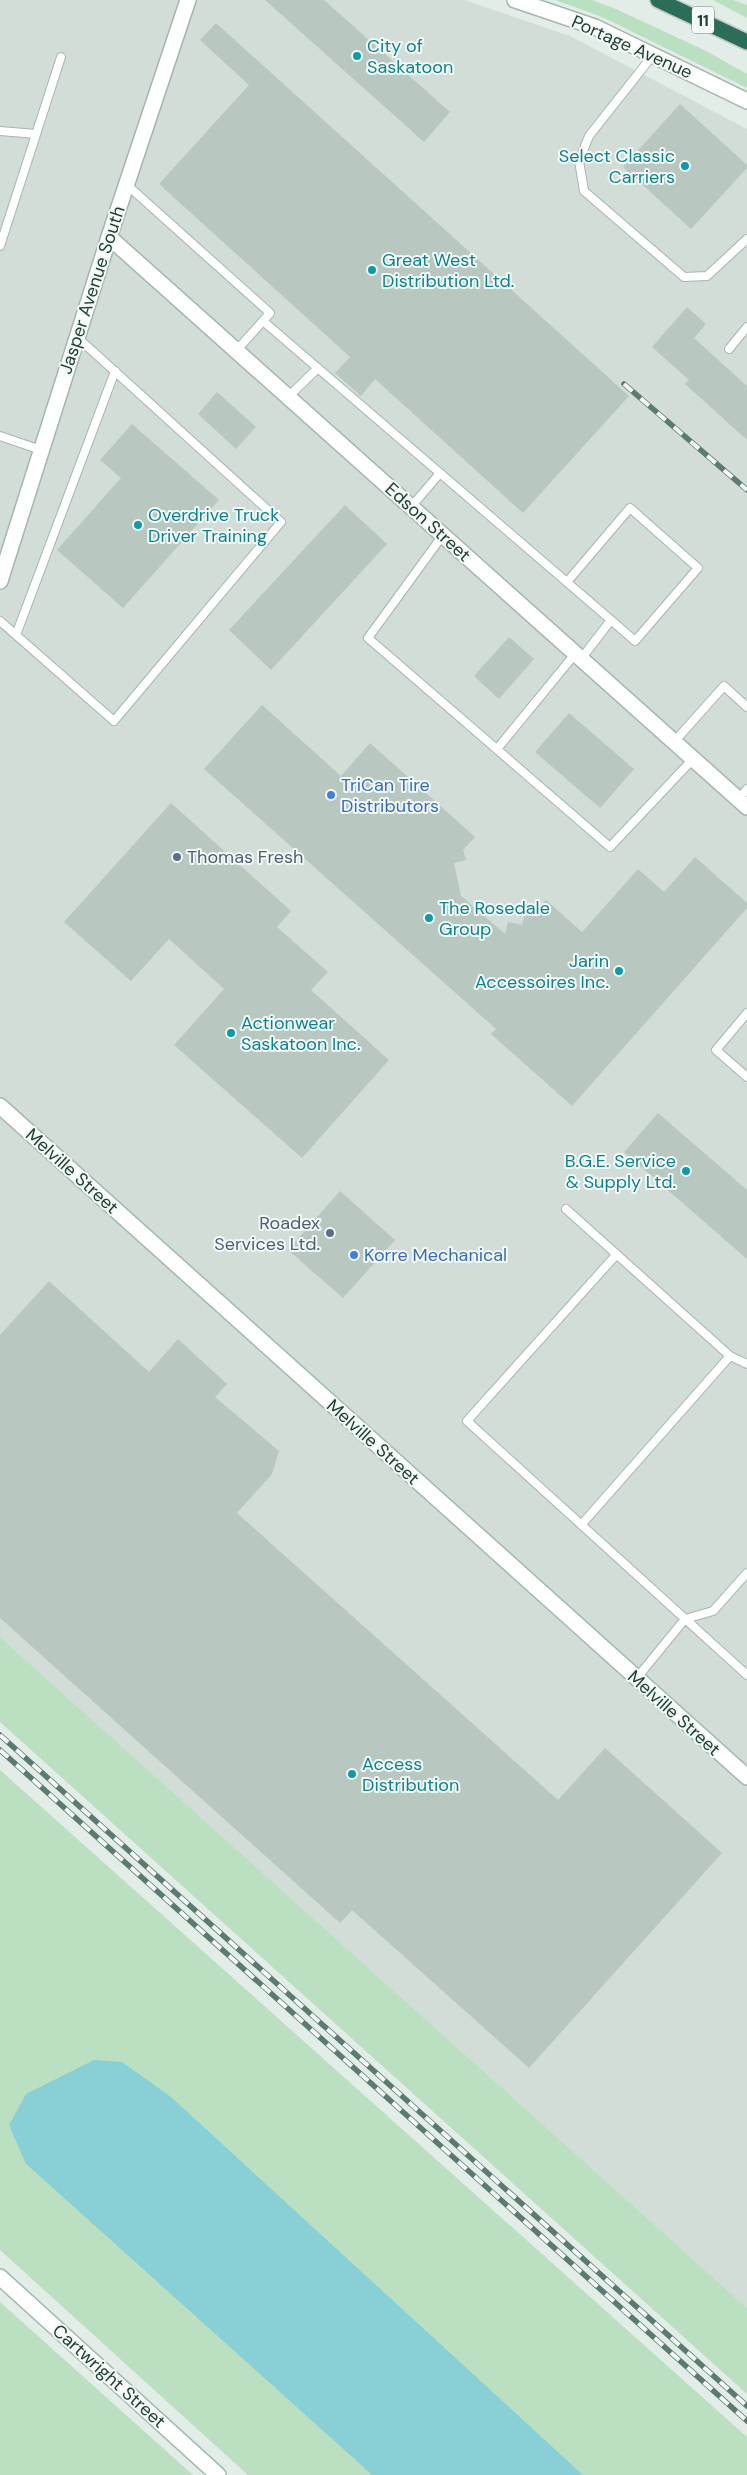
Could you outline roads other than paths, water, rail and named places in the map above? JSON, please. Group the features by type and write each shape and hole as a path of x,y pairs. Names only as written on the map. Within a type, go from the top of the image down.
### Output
{"highway":[{"name":"11","path":"658,0 747,42"}],"street":[{"name":"Jasper Avenue South","path":"0,581 126,184 188,0"},
{"name":"Portage Avenue","path":"515,0 595,27 747,101"},
{"name":"Edson Street","path":"109,237 693,759 744,799"},
{"name":"Melville Street","path":"0,1106 747,1778"},
{"name":"Cartwright Street","path":"0,2277 218,2475"}],"lane":[{"path":"653,55 589,136 579,161 584,191 684,277 707,276 747,239"},
{"path":"0,246 61,57"},
{"path":"0,131 36,134"},
{"path":"126,184 270,313 236,351"},
{"path":"263,321 635,641 698,568 630,508 567,582"},
{"path":"729,349 747,327"},
{"path":"0,621 114,721 281,522 77,337"},
{"path":"288,397 318,368"},
{"path":"16,635 115,371"},
{"path":"0,436 41,450"},
{"path":"411,507 440,473"},
{"path":"443,535 368,638 610,847 693,759"},
{"path":"497,749 611,620"},
{"path":"674,742 724,686 747,707"},
{"path":"747,1013 716,1050 747,1078"},
{"path":"566,1210 730,1356 747,1364"},
{"path":"616,1255 467,1422 747,1675"},
{"path":"582,1524 730,1356"},
{"path":"636,1679 684,1619 713,1611 746,1575"}],"water":[{"path":"94,2060 122,2062 171,2097 583,2475 372,2475 26,2164 9,2125 26,2094"}],"railway":[{"path":"624,384 747,490"},
{"path":"0,1735 747,2406"},
{"path":"0,1750 747,2421"}],"place":[{"name":"City of Saskatoon","path":"357,56"},
{"name":"Select Classic Carriers","path":"685,166"},
{"name":"Great West Distribution Ltd.","path":"372,270"},
{"name":"Overdrive Truck Driver Training","path":"138,525"},
{"name":"TriCan Tire Distributors","path":"331,795"},
{"name":"Thomas Fresh","path":"177,857"},
{"name":"The Rosedale Group","path":"429,918"},
{"name":"Jarin Accessoires Inc.","path":"619,971"},
{"name":"Actionwear Saskatoon Inc.","path":"231,1033"},
{"name":"B.G.E. Service & Supply Ltd.","path":"686,1171"},
{"name":"Roadex Services Ltd.","path":"330,1233"},
{"name":"Korre Mechanical","path":"354,1255"},
{"name":"Access Distribution","path":"352,1774"}]}
